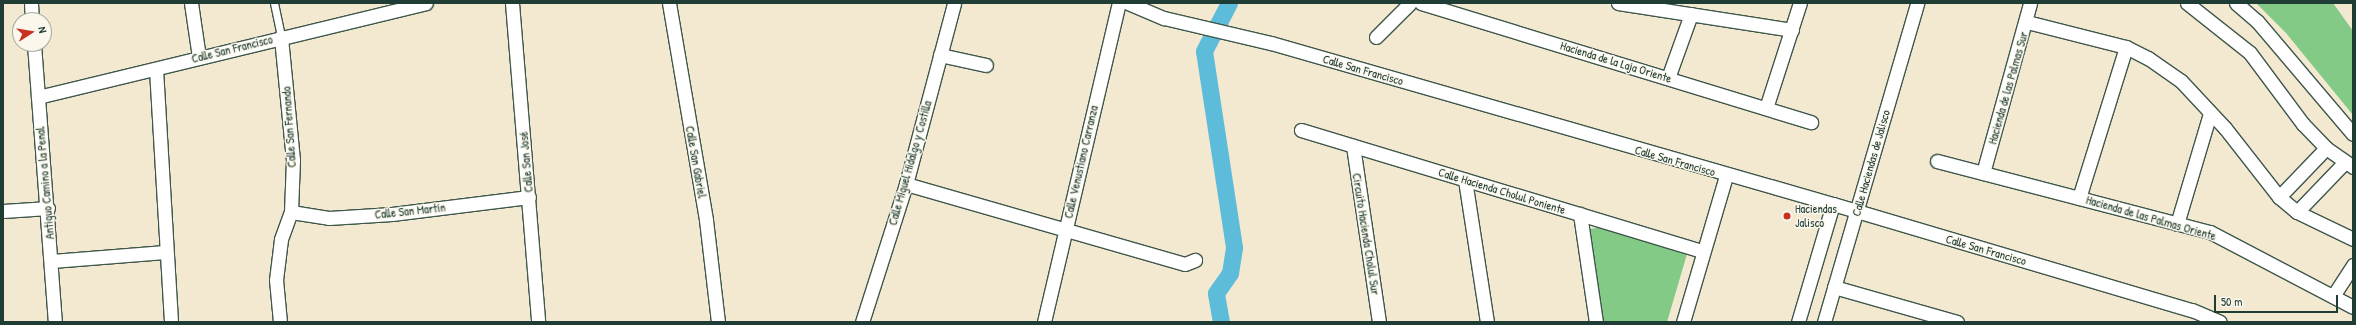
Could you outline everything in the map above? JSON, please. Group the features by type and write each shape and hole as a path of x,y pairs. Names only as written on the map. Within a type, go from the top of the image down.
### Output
{"street":[{"path":"191,3 199,56"},
{"name":"Calle San Francisco","path":"38,97 156,69 199,56 391,7 426,3"},
{"name":"Calle San José","path":"512,3 538,322"},
{"name":"Calle San Gabriel","path":"670,3 706,220 718,322"},
{"name":"Calle Miguel Hidalgo y Costilla","path":"862,322 906,184 954,3"},
{"name":"Calle Venustiano Carranza","path":"1044,322 1119,3"},
{"name":"Calle San Francisco","path":"1128,3 1193,25 1233,35 1726,176 1833,204 2192,310 2220,322"},
{"path":"1376,37 1410,3"},
{"name":"Hacienda de la Laja Oriente","path":"1421,3 1812,122"},
{"path":"1618,3 1667,7 1691,14 1792,30"},
{"path":"1766,108 1800,3"},
{"name":"Calle Haciendas de Jalisco","path":"1824,322 1917,3"},
{"name":"Hacienda de las Palmas Sur","path":"1983,173 2027,22 2030,3"},
{"path":"2186,3 2250,53 2326,148 2349,165 2297,212"},
{"path":"2236,3 2257,21 2353,134"},
{"path":"1668,78 1691,14"},
{"path":"2027,22 2126,47 2181,81 2210,113 2279,197 2297,212 2353,239"},
{"name":"Calle San Fernando","path":"280,322 276,280 281,238 291,212 293,160 281,36"},
{"path":"2079,198 2126,47"},
{"name":"Antiguo Camino a la Penal","path":"35,52 48,208 55,322"},
{"path":"940,55 986,65"},
{"path":"156,69 171,322"},
{"path":"2177,224 2210,113"},
{"name":"Calle Hacienda Cholul Poniente","path":"1301,130 1703,251"},
{"name":"Circuito Hacienda Cholul Sur","path":"1353,146 1380,322"},
{"path":"2279,197 2326,148"},
{"name":"Hacienda de las Palmas Oriente","path":"1937,161 2177,224 2228,240 2353,307"},
{"path":"1683,322 1726,176"},
{"path":"1465,180 1487,322"},
{"path":"906,184 1185,264 1195,260"},
{"name":"Calle San Martín","path":"291,212 329,218 384,215 529,197"},
{"path":"1798,322 1833,204"},
{"path":"3,211 48,208"},
{"path":"1580,214 1596,322"},
{"path":"52,261 166,252"},
{"path":"2333,296 2353,264"},
{"path":"1834,287 1957,322"}],"lane":[{"name":"Calle San Fernando","path":"274,3 281,36"}],"green space":[{"path":"2256,3 2333,3 2353,31 2353,115 2286,33"},
{"path":"1601,227 1687,254 1667,322 1603,322 1590,229"}],"waterway":[{"path":"1221,322 1216,293 1230,273 1234,247 1204,51 1229,3"}],"place":[{"name":"Haciendas Jalisco","path":"1787,216"}]}
